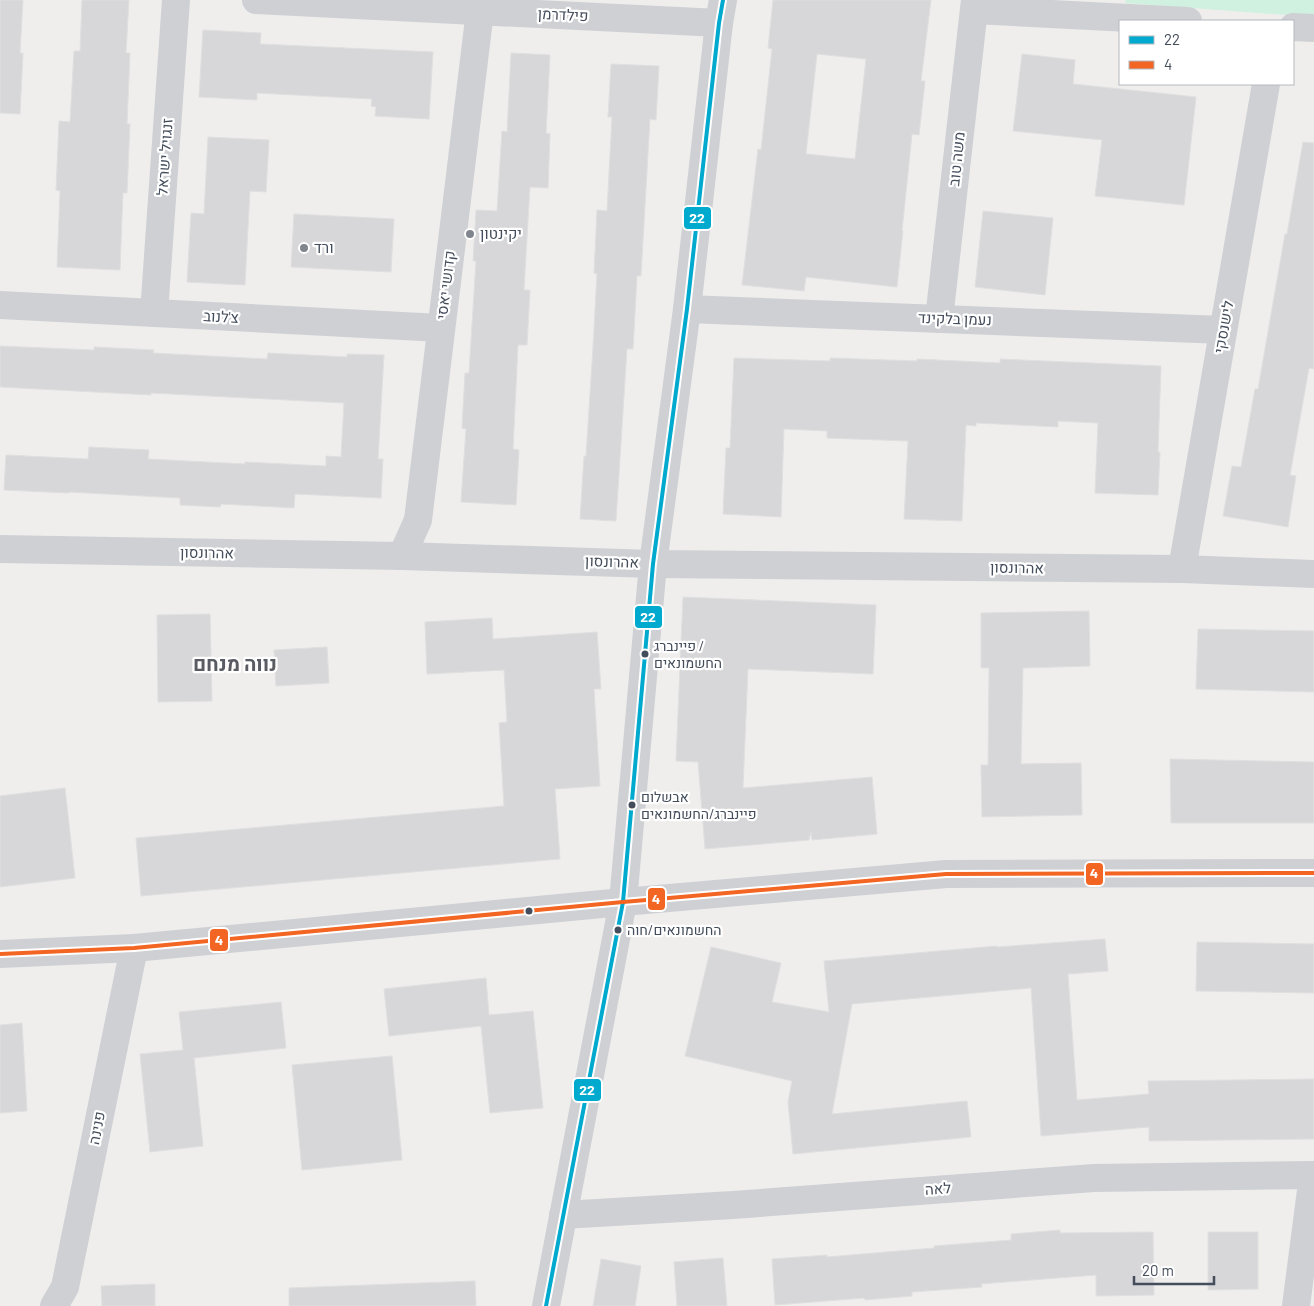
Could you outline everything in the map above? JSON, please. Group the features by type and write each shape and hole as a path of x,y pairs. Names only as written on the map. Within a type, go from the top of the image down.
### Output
{"street":[{"name":"זנגויל ישראל","path":"154,313 176,0"},
{"name":"פילדרמן","path":"256,0 480,11 721,11"},
{"path":"974,5 1175,20"},
{"name":"משה טוב","path":"939,319 974,5"},
{"name":"קדושי יאסי","path":"402,556 418,520 480,11"},
{"path":"546,1306 624,902 653,564 687,309 721,11"},
{"path":"1294,27 1314,28"},
{"name":"לישנסקי","path":"1182,569 1266,85"},
{"name":"צ'לנוב","path":"0,305 441,328"},
{"name":"נעמן בלקינד","path":"687,309 1223,330"},
{"name":"אהרונסון","path":"0,549 402,556 653,564 1182,569 1314,574"},
{"path":"0,954 134,948 946,874 1314,873"},
{"name":"פנינה","path":"54,1306 65,1287 134,948"},
{"path":"1296,1306 1313,1175"},
{"name":"לאה","path":"563,1216 1094,1178 1313,1175"}],"green space":[{"path":"1126,0 1314,0 1314,17 1125,3"}],"building":[{"path":"0,0 23,0 20,53 23,53 20,114 0,113"},
{"path":"82,0 129,0 126,53 130,53 127,124 130,124 127,193 123,193 120,270 57,267 60,191 56,190 59,121 70,122 74,51 80,51"},
{"path":"773,0 931,0 921,81 925,81 919,135 912,134 897,287 806,277 804,291 742,285 758,149 761,150 772,49 768,48","holes":["817,54 866,59 855,159 806,154"]},
{"path":"203,30 261,33 260,44 433,52 429,119 375,116 376,107 371,106 372,99 257,93 257,100 199,97"},
{"path":"511,53 550,55 546,133 550,134 548,188 530,187 524,290 530,290 527,345 518,345 513,449 519,450 516,505 461,502 466,429 462,428 465,373 469,373 476,261 473,261 476,210 497,211 502,131 507,132"},
{"path":"1022,54 1075,60 1073,84 1196,97 1184,205 1095,196 1102,140 1013,131"},
{"path":"611,64 659,66 656,120 650,119 641,276 637,276 633,349 627,349 616,521 580,519 593,347 597,274 594,273 597,210 607,211 612,117 608,117"},
{"path":"208,137 269,140 266,192 250,191 245,285 187,282 191,213 204,214"},
{"path":"1303,142 1314,143 1314,369 1309,368 1290,475 1296,476 1288,527 1223,516 1232,466 1241,467 1255,389 1258,389"},
{"path":"983,211 1053,218 1045,295 975,287"},
{"path":"294,214 394,219 391,272 291,267"},
{"path":"0,346 94,350 94,347 154,350 153,353 267,359 268,353 347,357 347,354 384,355 378,459 383,459 381,498 295,494 294,508 221,504 220,507 180,505 180,498 4,490 6,455 88,459 89,447 149,450 148,459 326,466 326,456 341,457 344,403 0,387"},
{"path":"734,358 830,361 830,358 917,361 917,359 1000,363 1000,359 1161,366 1158,495 1095,493 1098,423 1058,421 1058,427 976,423 976,426 966,425 962,521 904,519 908,441 827,438 827,431 784,429 781,517 723,514 726,448 730,448"},
{"path":"683,597 876,605 873,674 748,669 743,788 872,777 877,834 812,840 811,832 809,840 705,849 698,762 676,761"},
{"path":"1089,611 1090,666 1023,668 1021,764 1081,763 1082,815 982,817 981,765 988,765 989,668 981,668 981,613"},
{"path":"210,614 212,701 158,702 157,615"},
{"path":"492,618 493,639 597,632 601,689 594,689 600,786 555,789 560,859 141,896 136,838 504,806 499,723 507,722 504,670 427,674 425,622"},
{"path":"1198,629 1314,631 1314,692 1196,689"},
{"path":"327,647 329,683 276,686 274,650"},
{"path":"1170,759 1314,762 1314,823 1171,823"},
{"path":"65,788 75,878 0,887 0,796"},
{"path":"1105,939 1108,971 1068,974 1077,1100 1149,1094 1148,1081 1314,1079 1314,1139 1149,1141 1149,1127 1041,1136 1031,988 852,1004 832,1114 967,1101 971,1137 793,1154 788,1102 792,1081 685,1056 711,947 781,963 772,1002 829,1012 824,961"},
{"path":"1197,942 1314,944 1314,993 1196,991"},
{"path":"486,978 489,1015 533,1011 543,1108 490,1113 481,1026 389,1036 384,989"},
{"path":"281,1002 286,1048 194,1058 203,1146 150,1152 140,1054 183,1050 179,1012"},
{"path":"22,1023 27,1111 0,1113 0,1025"},
{"path":"392,1056 402,1160 302,1170 292,1065"},
{"path":"1060,1230 1060,1233 1153,1232 1154,1295 1096,1296 1096,1275 981,1284 982,1287 912,1292 912,1296 775,1305 772,1259 827,1255 827,1257 934,1248 934,1246 1011,1240 1011,1234"},
{"path":"1208,1232 1258,1232 1258,1289 1208,1290"},
{"path":"723,1258 727,1306 677,1306 674,1262"},
{"path":"601,1259 641,1266 635,1306 593,1306"},
{"path":"475,1281 476,1306 289,1306 289,1288"},
{"path":"155,1284 155,1306 102,1306 101,1286"}],"transit line":[{"name":"22","path":"546,1306 623,902 653,564 687,309 723,0"},
{"name":"4","path":"0,954 134,948 946,874 1314,873"}],"place":[{"name":"יקינטון","path":"470,234"},
{"name":"ורד","path":"304,248"},
{"name":"פיינברג / החשמונאים","path":"645,654"},
{"name":"אבשלום פיינברג/החשמונאים","path":"632,805"},
{"name":"החשמונאים/חוה","path":"618,930"}],"district":[{"name":"נווה מנחם","path":"235,664"}]}
